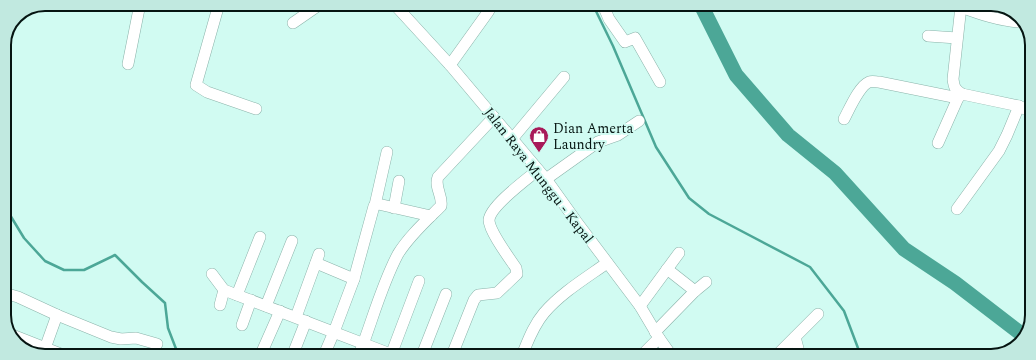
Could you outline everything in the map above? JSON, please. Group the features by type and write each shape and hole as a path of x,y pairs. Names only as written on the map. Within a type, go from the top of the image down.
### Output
{"street":[{"path":"128,64 139,11"},
{"path":"217,11 196,85 207,92 256,109"},
{"path":"293,23 310,11"},
{"name":"Jalan Raya Munggu - Kapal","path":"400,11 450,65 546,179 640,306 667,349"},
{"path":"450,65 489,11"},
{"path":"606,11 625,42 635,38 660,82"},
{"path":"960,11 953,79 954,87 960,96"},
{"path":"973,11 1016,22"},
{"path":"928,36 957,38"},
{"path":"513,138 564,76"},
{"path":"844,119 864,85 870,82 879,82 1019,106 1025,109"},
{"path":"938,143 960,96"},
{"path":"957,209 999,151 1019,106"},
{"path":"360,349 388,275 399,254 410,238 441,206 442,203 437,185 438,177 494,117"},
{"path":"546,179 598,142 618,134 639,121"},
{"path":"326,349 354,278 373,207 375,205 387,152"},
{"path":"454,349 474,300 478,295 497,293 516,276 518,272 496,237 489,221 492,211 511,192 538,170"},
{"path":"394,208 399,181"},
{"path":"375,205 431,216"},
{"path":"237,295 260,237"},
{"path":"266,306 292,241"},
{"path":"640,306 679,253"},
{"path":"294,349 317,259 354,278"},
{"path":"525,349 536,325 544,313 572,288 607,262"},
{"path":"667,270 695,291"},
{"path":"212,274 224,290 379,349"},
{"path":"394,349 419,281"},
{"path":"646,349 695,291 706,282"},
{"path":"220,305 224,290"},
{"path":"424,349 446,294"},
{"path":"11,295 111,337 136,338 157,344"},
{"path":"242,325 251,300"},
{"path":"263,349 280,311"},
{"path":"783,349 818,314"},
{"path":"45,349 58,315"},
{"path":"795,337 798,349"},
{"path":"22,340 40,349"}],"waterway":[{"path":"596,11 613,46 656,147 689,198 709,214 810,267 844,311 858,349"},
{"path":"704,11 736,75 788,135 835,173 904,249 955,283 1020,333"},
{"path":"11,217 24,238 45,261 64,270 84,270 115,255 165,303 168,328 176,349"}],"place":[{"name":"Dian Amerta Laundry","path":"539,153"}]}
